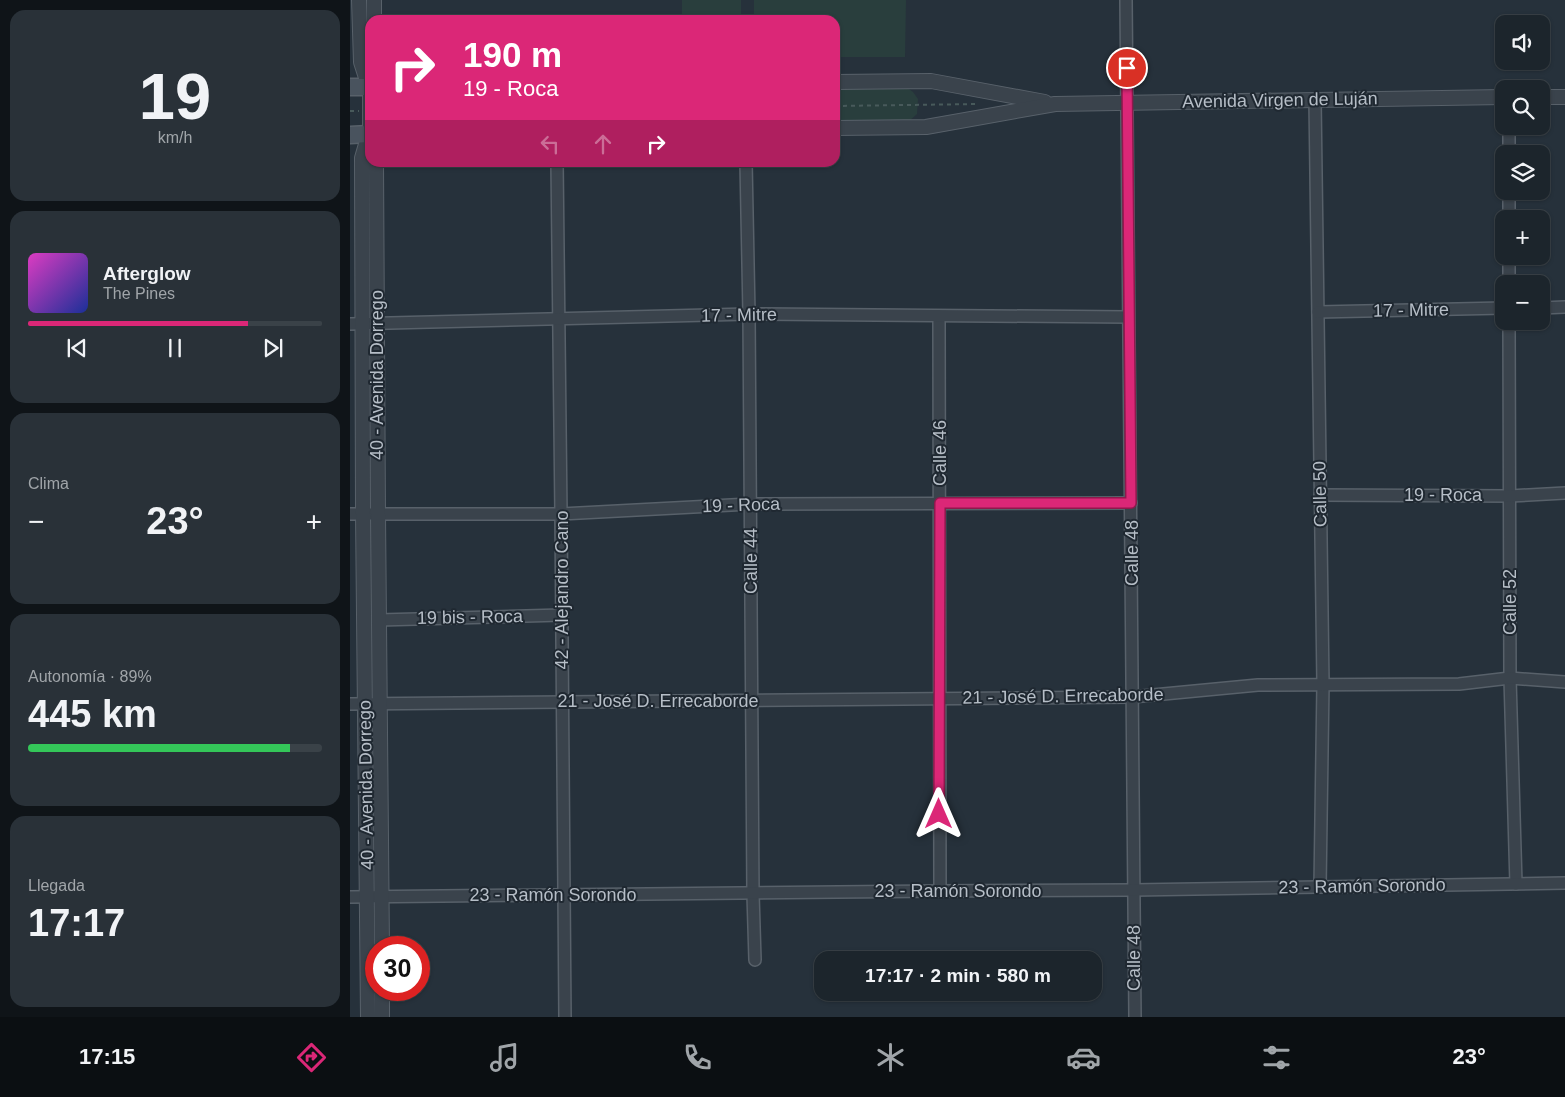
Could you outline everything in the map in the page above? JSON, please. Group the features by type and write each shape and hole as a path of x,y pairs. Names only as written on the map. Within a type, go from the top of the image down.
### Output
{"main road":[{"path":"350,87 365,86"},
{"path":"350,135 365,135"}],"street":[{"name":"40 - Avenida Dorrego","path":"360,0 361,62 365,73"},
{"path":"374,0 374,15"},
{"name":"Calle 48","path":"1126,0 1135,1017"},
{"name":"Avenida Virgen de Luján","path":"840,82 931,82 1055,104"},
{"name":"Avenida Virgen de Luján","path":"840,128 926,127 1055,104 1495,97"},
{"path":"1550,97 1565,97"},
{"name":"Calle 50","path":"1315,100 1323,684 1320,887"},
{"name":"40 - Avenida Dorrego","path":"365,149 362,158 356,324 356,514 365,704 368,1017"},
{"name":"40 - Avenida Dorrego","path":"376,167 382,936"},
{"name":"42 - Alejandro Cano","path":"557,167 562,514 565,1017"},
{"name":"Calle 44","path":"746,167 755,960"},
{"path":"1550,308 1565,307"},
{"name":"17 - Mitre","path":"1318,312 1495,308"},
{"name":"17 - Mitre","path":"356,324 749,314 1128,317"},
{"name":"Calle 46","path":"939,316 938,699 940,891"},
{"name":"Calle 52","path":"1509,330 1510,678 1516,884"},
{"name":"19 - Roca","path":"1320,495 1510,496 1565,493"},
{"name":"19 - Roca","path":"356,514 562,514 750,504 1131,503"},
{"name":"19 bis - Roca","path":"379,620 562,615"},
{"name":"21 - José D. Errecaborde","path":"350,704 1132,697 1258,685 1458,684 1510,678 1565,682"},
{"name":"23 - Ramón Sorondo","path":"350,897 1134,890 1565,883"},
{"path":"382,1001 382,1017"}],"path":[{"path":"840,106 979,104"}],"green space":[{"path":"682,0 741,0 741,15 682,15"},
{"path":"754,0 906,0 905,57 840,57 840,15 754,15"},
{"path":"840,87 906,87 918,99 917,114 908,122 840,123"},
{"path":"369,534 373,534 375,685 372,685"},
{"path":"373,721 376,873 373,873 370,722"}],"route":[{"path":"939,814 940,503 1131,503 1127,68"}]}
